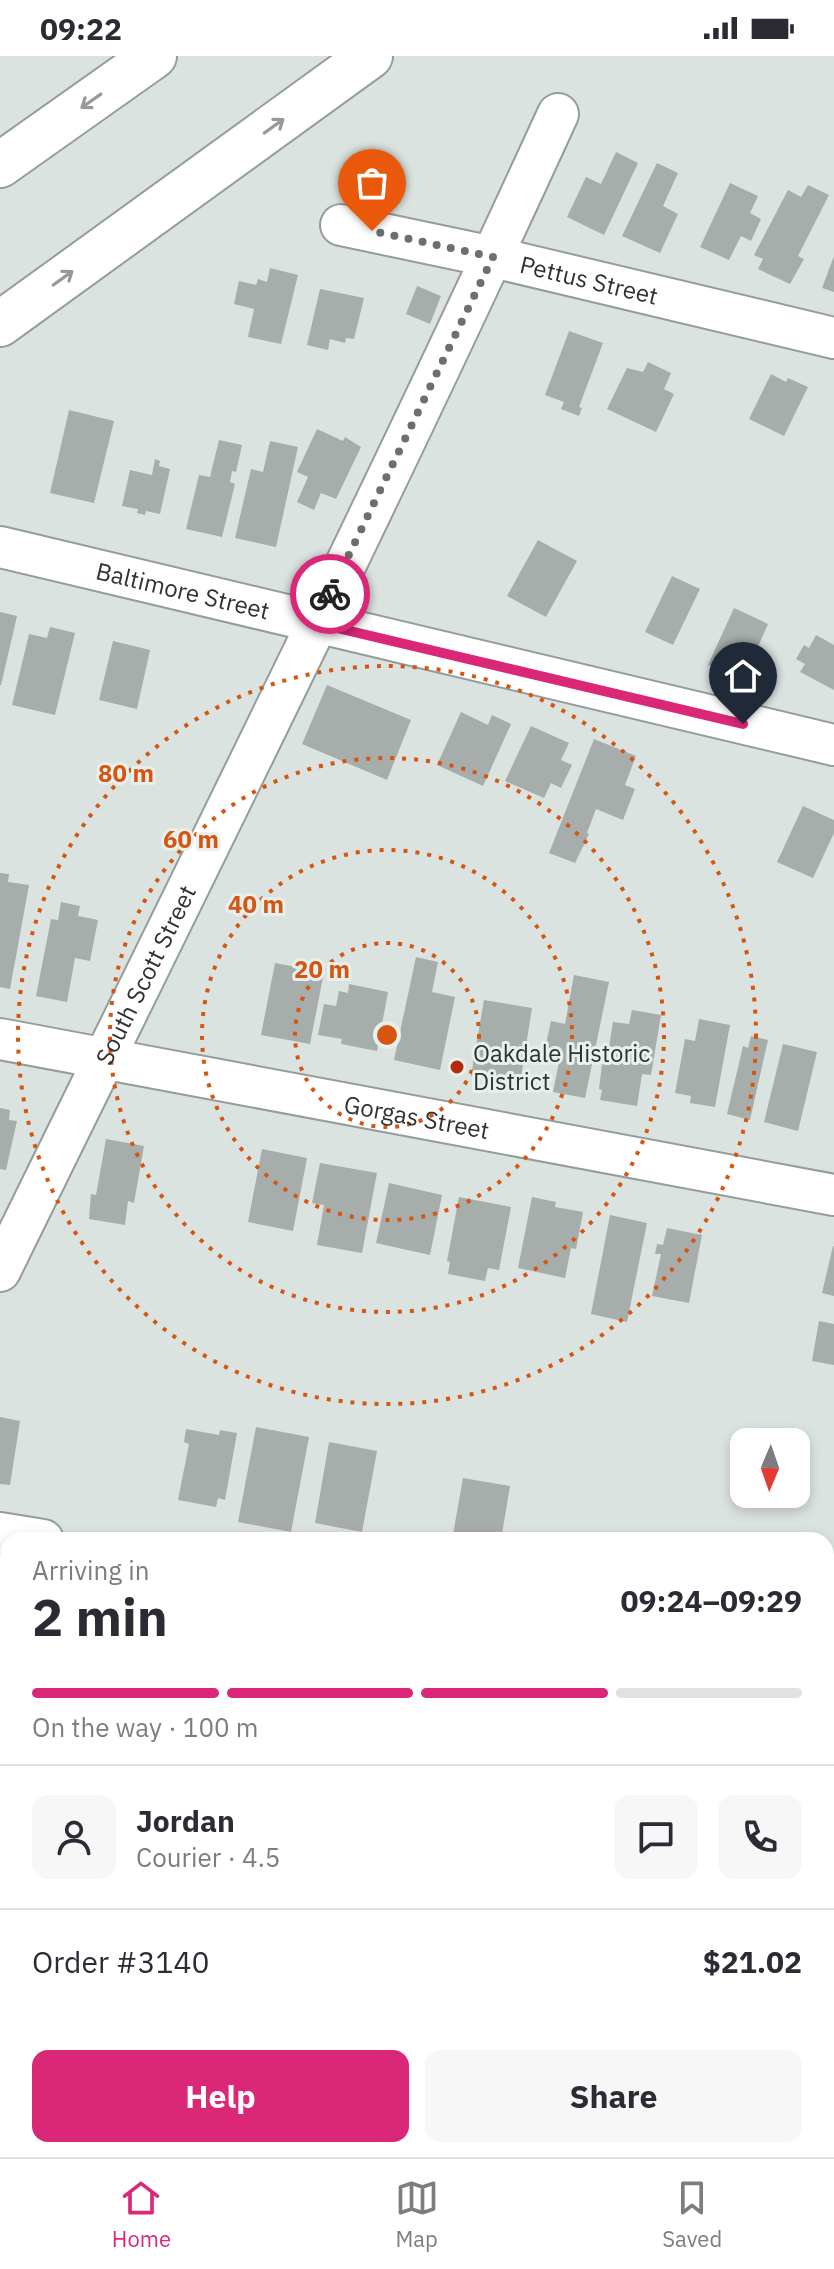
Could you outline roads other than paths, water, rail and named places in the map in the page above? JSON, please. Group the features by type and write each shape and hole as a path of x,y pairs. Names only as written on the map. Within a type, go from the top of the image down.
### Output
{"highway":[{"path":"0,165 154,56"},
{"path":"0,324 370,56"}],"street":[{"name":"South Scott Street","path":"0,1271 493,257 558,114"},
{"name":"Pettus Street","path":"341,225 493,257 834,338"},
{"name":"Baltimore Street","path":"0,547 834,745"},
{"name":"Gorgas Street","path":"0,1039 834,1195"}],"place":[{"name":"Oakdale Historic District","path":"457,1067"}]}
